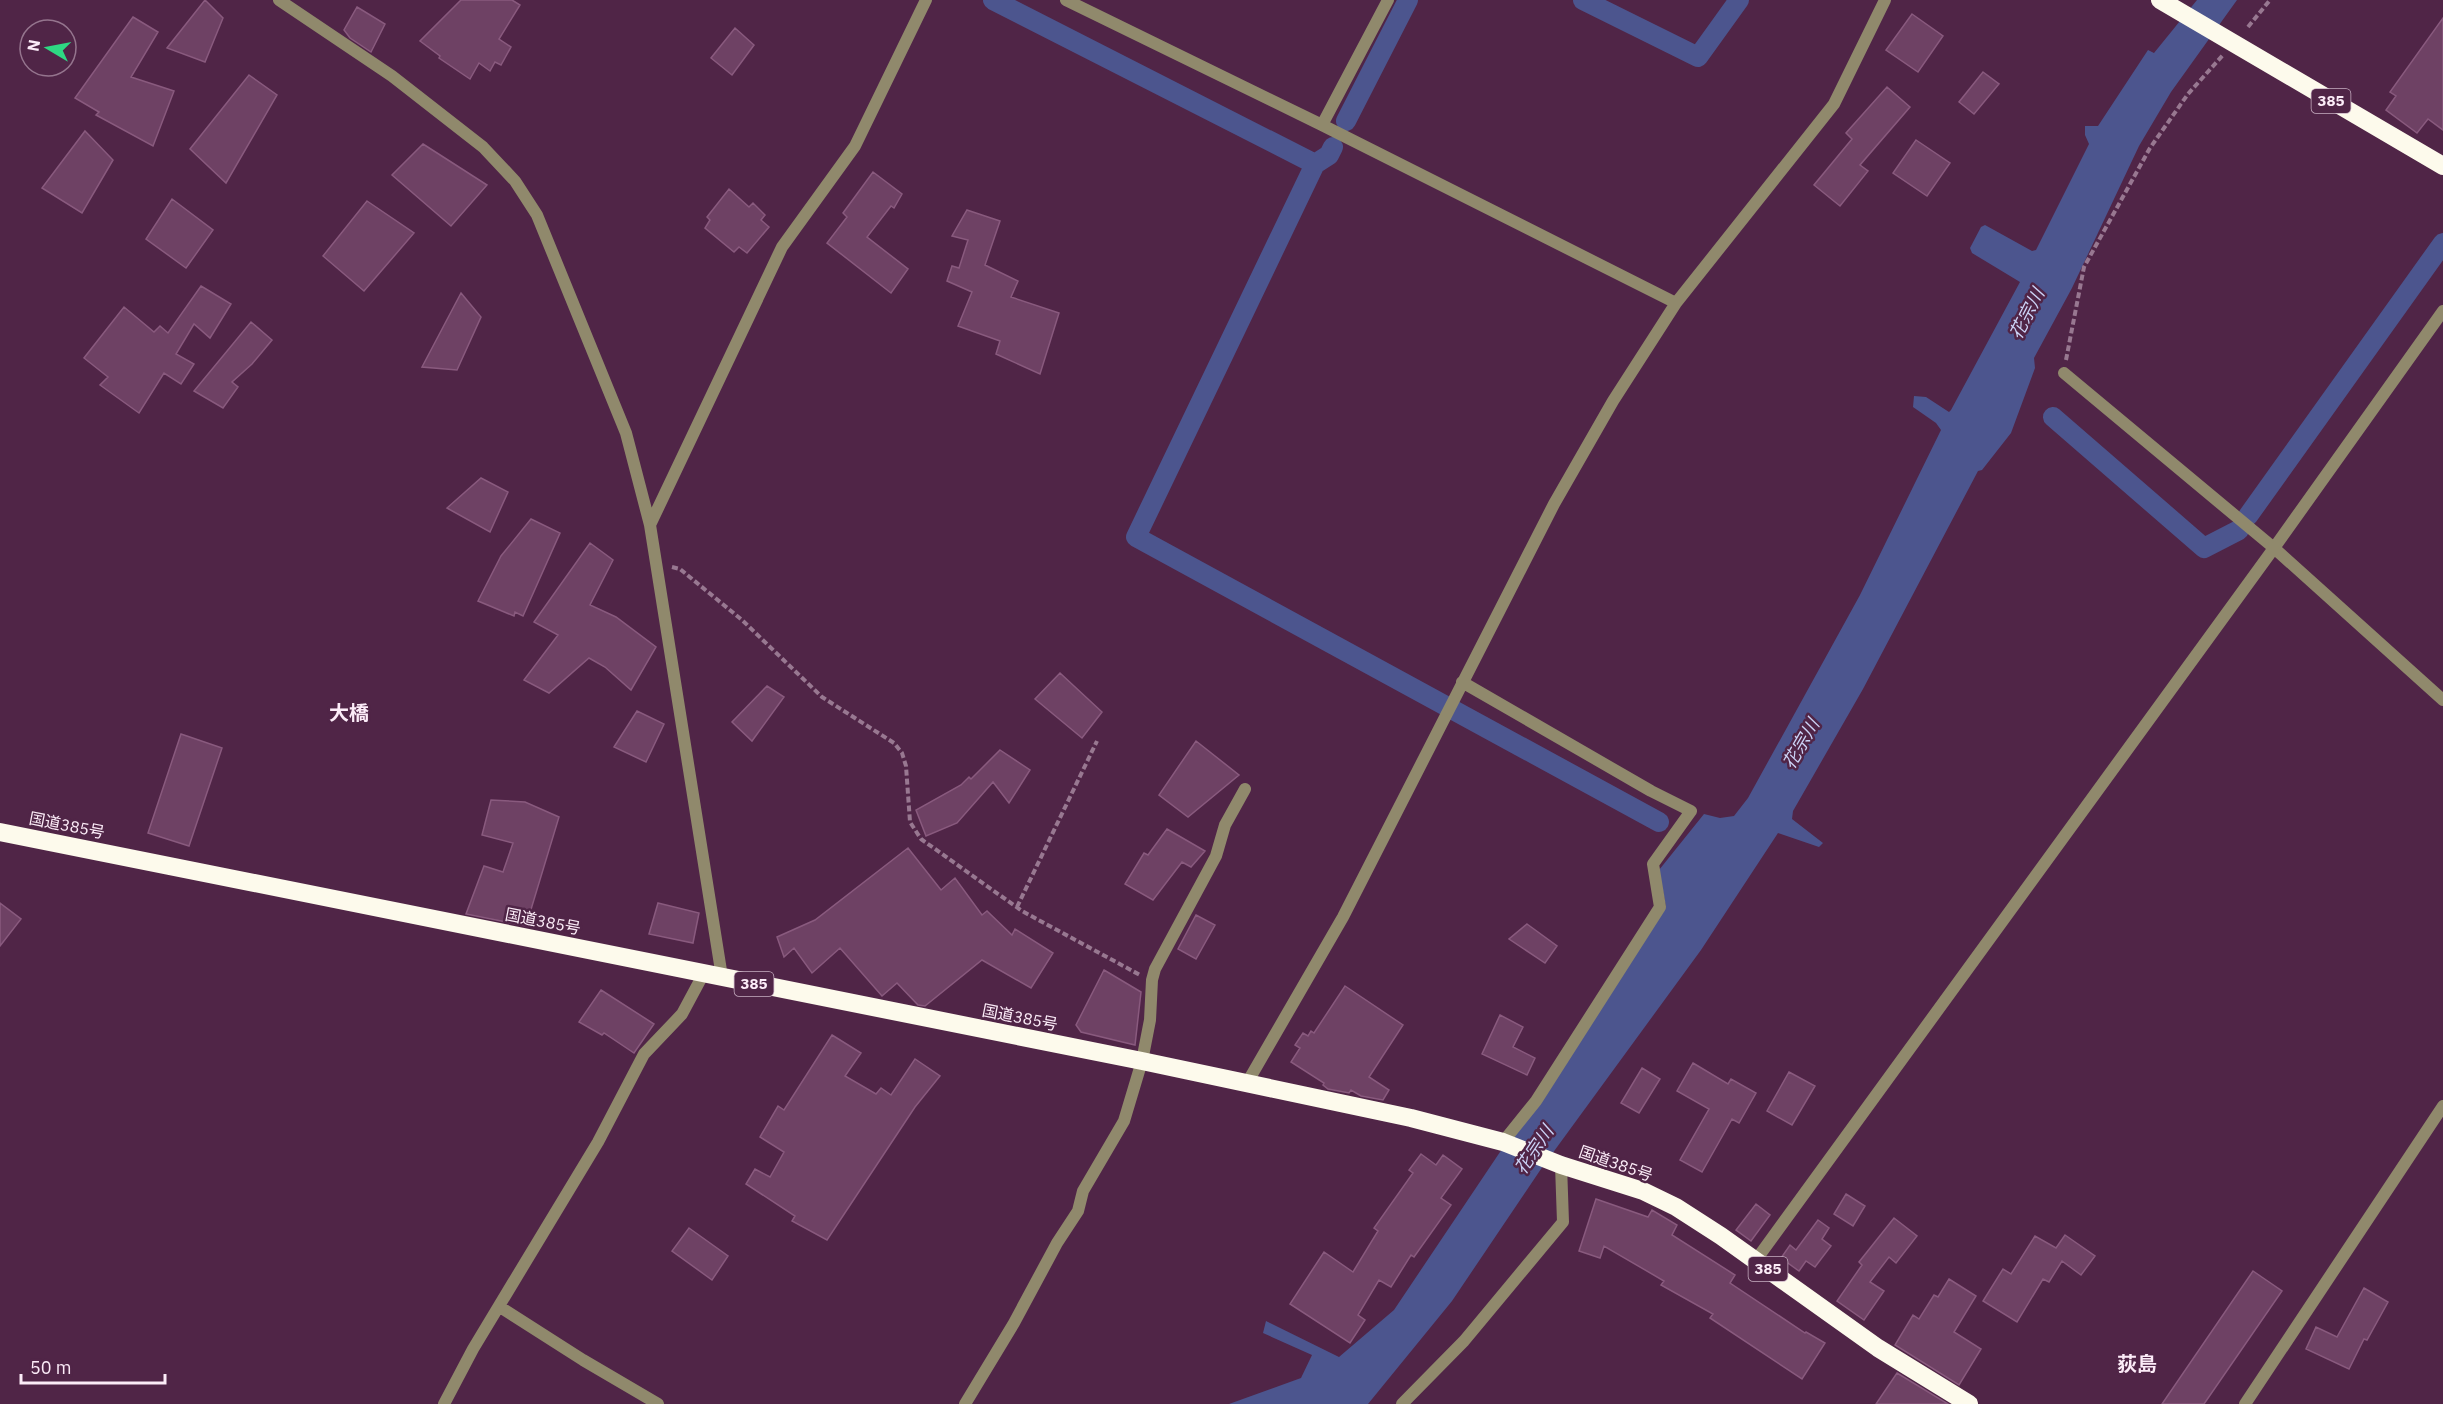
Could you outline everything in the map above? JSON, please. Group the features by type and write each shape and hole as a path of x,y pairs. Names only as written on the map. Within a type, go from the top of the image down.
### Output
{"highway":[{"name":"385","path":"2160,0 2186,14 2222,43 2443,166"},
{"name":"国道385号","path":"0,832 1142,1061 1411,1118 1505,1143 1557,1163 1643,1191 1676,1207 1756,1260 1878,1348 1969,1404"}],"street":[{"path":"279,0 392,76 483,147 515,181 537,215 626,433 650,525 722,977"},
{"path":"650,525 782,247 855,146 926,0"},
{"path":"1066,0 1322,125 1676,303"},
{"path":"1322,125 1388,0"},
{"path":"1248,1083 1343,917 1554,504 1613,400 1676,303 1834,104 1885,0"},
{"path":"1756,1260 2274,548 2443,311"},
{"path":"2064,373 2274,548 2443,700"},
{"path":"1460,687 1691,811 1653,864 1660,907 1536,1101 1505,1143"},
{"path":"965,1404 1014,1323 1057,1243 1078,1211 1083,1191 1124,1121 1142,1061 1155,969 1216,856 1225,825 1245,789"},
{"path":"444,1404 473,1349 598,1142 644,1054 682,1014 704,973"},
{"path":"2246,1404 2443,1106"},
{"path":"1402,1404 1464,1341 1563,1222 1557,1163"},
{"path":"500,1307 658,1404"}],"path":[{"path":"2248,27 2270,0"},
{"path":"2064,373 2084,267 2150,148 2222,43"},
{"path":"655,561 680,569 742,620 822,697 894,743 902,753 906,766 909,822 921,839 1017,907 1107,958 1152,980"},
{"path":"1017,907 1097,741"}],"water":[{"name":"花宗川","path":"2197,0 2237,0 2171,92 2139,146 2072,288 2034,358 2035,368 2011,433 1982,470 1978,471 1863,689 1793,811 1792,819 1823,843 1819,847 1778,833 1701,950 1541,1169 1452,1301 1368,1404 1229,1404 1301,1378 1312,1355 1263,1333 1266,1321 1339,1357 1394,1310 1500,1152 1539,1104 1666,907 1659,870 1704,814 1720,818 1734,816 1748,798 1860,595 1941,430 1936,423 1913,407 1914,396 1926,397 1949,412 1951,410 2020,282 1972,253 1970,248 1981,227 1985,225 2032,251 2036,250 2089,144 2085,135 2085,126 2098,126 2148,50 2154,53"}],"building":[{"path":"205,0 223,18 205,62 167,48"},
{"path":"461,0 512,0 520,5 499,39 511,47 501,65 495,62 490,71 479,63 470,79 439,58 440,56 420,41"},
{"path":"357,7 385,24 371,52 350,38 344,30"},
{"path":"1912,14 1943,36 1918,72 1886,50"},
{"path":"133,17 158,32 131,77 174,91 153,146 96,115 99,112 75,98"},
{"path":"2443,18 2443,130 2428,119 2417,133 2386,110 2396,96 2390,92"},
{"path":"735,28 754,45 732,75 711,58"},
{"path":"1983,72 1999,84 1974,114 1959,102"},
{"path":"249,75 277,95 226,183 190,149"},
{"path":"1887,87 1910,107 1860,165 1868,171 1840,206 1814,185 1852,139 1846,133"},
{"path":"85,131 113,160 82,213 42,188"},
{"path":"1916,140 1950,163 1927,196 1893,173"},
{"path":"423,144 487,185 451,226 392,175"},
{"path":"873,172 902,194 894,208 891,206 867,237 908,269 891,293 827,243 847,217 843,213"},
{"path":"729,189 749,207 753,203 765,215 761,220 769,227 747,253 739,247 734,252 705,228 710,220 707,217"},
{"path":"172,199 213,230 186,268 146,239"},
{"path":"367,201 414,233 364,291 323,256"},
{"path":"967,210 1000,221 985,265 1018,281 1011,297 1059,313 1040,374 996,354 1000,341 958,326 972,292 947,281 952,266 959,268 968,240 952,236"},
{"path":"201,286 231,304 210,338 194,324 176,354 194,364 181,384 164,373 139,413 100,385 108,377 84,358 124,307 154,332 160,326 168,333"},
{"path":"461,293 481,317 457,370 422,367"},
{"path":"251,322 272,340 252,364 232,382 238,387 223,408 194,391"},
{"path":"481,478 508,492 490,532 447,508"},
{"path":"531,519 560,533 523,616 515,612 514,616 478,601 501,556"},
{"path":"590,543 613,560 590,605 616,617 656,647 631,690 605,667 589,658 549,693 524,680 558,635 534,622"},
{"path":"1060,673 1102,712 1082,738 1035,699"},
{"path":"767,686 784,697 752,741 732,722"},
{"path":"637,711 664,724 646,762 614,747"},
{"path":"181,734 222,748 189,846 148,833"},
{"path":"1196,741 1239,775 1188,817 1159,795"},
{"path":"1000,750 1030,770 1009,803 993,782 957,823 926,836 916,810 961,785 969,777 971,779"},
{"path":"491,800 525,802 559,817 526,926 466,914 484,866 503,872 513,843 482,835"},
{"path":"1167,829 1205,851 1191,867 1182,862 1153,900 1125,884 1144,853 1148,855"},
{"path":"908,848 941,890 955,878 982,915 987,911 1012,935 1015,929 1053,953 1031,988 982,960 925,1006 918,1005 897,983 882,996 840,948 812,973 794,948 784,957 777,937 815,920"},
{"path":"0,903 21,919 0,946"},
{"path":"658,903 699,913 693,943 649,934"},
{"path":"1196,915 1215,925 1196,959 1178,949"},
{"path":"1527,924 1557,946 1545,963 1509,939"},
{"path":"1104,970 1141,992 1135,1045 1081,1032 1076,1025"},
{"path":"1345,986 1403,1025 1369,1077 1389,1090 1383,1100 1361,1096 1351,1090 1349,1093 1328,1089 1323,1085 1324,1083 1291,1062 1300,1048 1295,1045 1303,1033 1308,1036 1311,1031 1314,1033"},
{"path":"601,990 654,1024 634,1053 604,1033 602,1035 579,1022"},
{"path":"1500,1015 1523,1027 1513,1047 1535,1058 1527,1075 1482,1054"},
{"path":"832,1035 861,1053 845,1076 876,1094 881,1088 891,1095 915,1059 940,1076 915,1107 827,1240 792,1221 795,1216 746,1184 755,1169 770,1177 784,1152 760,1137 778,1106 784,1110"},
{"path":"1693,1063 1728,1084 1731,1079 1756,1093 1739,1123 1732,1119 1702,1172 1680,1160 1709,1109 1677,1091"},
{"path":"1642,1068 1660,1079 1639,1113 1621,1103"},
{"path":"1789,1072 1815,1086 1792,1125 1767,1111"},
{"path":"1421,1154 1436,1165 1443,1155 1462,1169 1441,1198 1451,1205 1414,1257 1411,1255 1391,1287 1379,1280 1358,1315 1365,1320 1350,1343 1290,1304 1324,1252 1353,1272 1378,1231 1374,1228 1413,1173 1409,1170"},
{"path":"1846,1194 1865,1206 1853,1226 1834,1214"},
{"path":"1596,1199 1648,1217 1652,1210 1677,1225 1672,1235 1735,1275 1730,1283 1805,1333 1825,1343 1802,1379 1710,1318 1713,1314 1661,1285 1664,1281 1604,1246 1600,1258 1579,1251"},
{"path":"1756,1204 1770,1215 1751,1241 1736,1230"},
{"path":"1894,1218 1917,1236 1896,1263 1889,1257 1870,1282 1884,1291 1864,1320 1837,1301 1862,1265 1859,1262"},
{"path":"1818,1220 1829,1228 1822,1239 1831,1246 1815,1267 1806,1261 1799,1271 1781,1258 1790,1245 1796,1250"},
{"path":"689,1228 728,1256 712,1280 672,1251"},
{"path":"2065,1235 2095,1256 2081,1275 2062,1261 2049,1282 2043,1279 2017,1322 1983,1301 2003,1269 2011,1274 2035,1236 2056,1248"},
{"path":"2253,1271 2282,1291 2204,1404 2162,1404"},
{"path":"1949,1279 1976,1296 1954,1332 1981,1349 1959,1385 1895,1345 1913,1315 1919,1319 1934,1295 1938,1297"},
{"path":"2364,1288 2388,1302 2367,1340 2364,1339 2349,1369 2306,1349 2316,1327 2337,1337"},
{"path":"1897,1373 1948,1404 1876,1404"}],"waterway":[{"path":"993,0 1315,164 1136,537 1659,822"},
{"path":"1346,121 1408,0"},
{"path":"1583,0 1698,57 1739,0"},
{"path":"1315,164 1329,155 1333,147"},
{"path":"2248,516 2443,243"},
{"path":"2053,417 2204,548 2239,530"}],"district":[{"name":"大橋","path":"349,713"},
{"name":"荻島","path":"2137,1364"}]}
